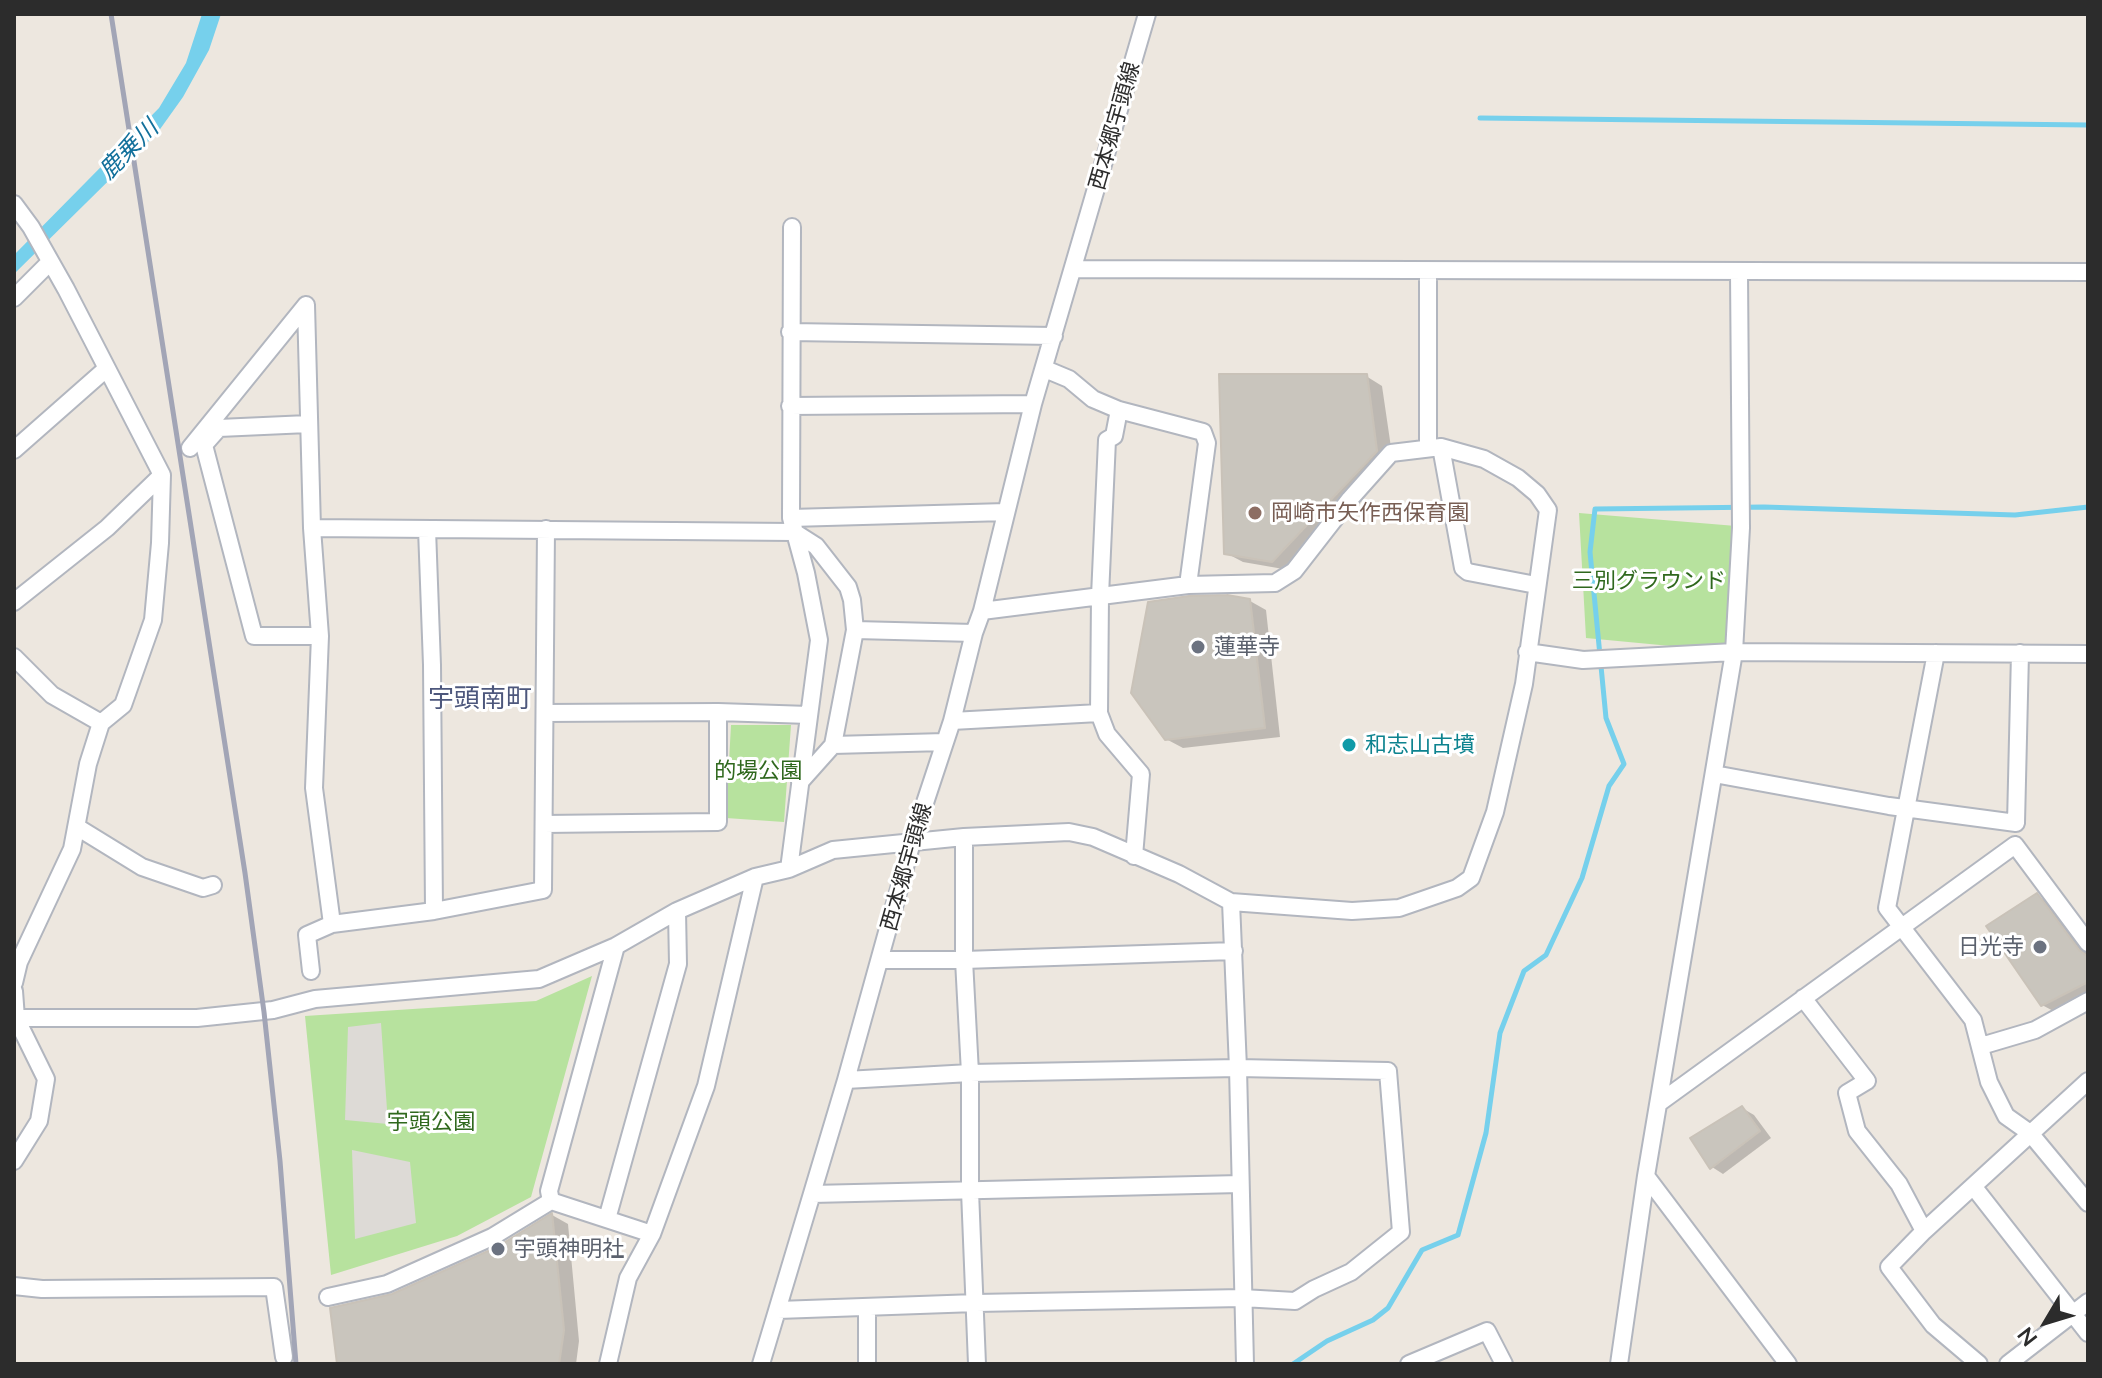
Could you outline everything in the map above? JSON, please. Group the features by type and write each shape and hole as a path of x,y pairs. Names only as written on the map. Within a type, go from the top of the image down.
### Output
{"street":[{"name":"西本郷宇頭線","path":"1074,269 1147,14"},
{"path":"14,204 31,227 162,475 153,620 123,705 101,723 88,764 72,849 19,962 14,983"},
{"path":"789,869 819,640 793,525 790,406 792,227"},
{"path":"14,298 50,262"},
{"path":"790,332 1054,336 1074,269 2088,272"},
{"path":"1428,272 1435,447 1463,568 1468,572 1536,585"},
{"path":"1619,1364 1646,1176 1734,652 1741,528 1739,273"},
{"path":"190,448 306,305 312,528 320,636 314,788 332,924"},
{"name":"西本郷宇頭線","path":"761,1364 846,1080 912,842 952,721 1033,404 1054,336"},
{"path":"14,450 106,369"},
{"path":"1045,369 1069,379 1093,399 1119,410 1203,432 1207,443 1188,585"},
{"path":"790,406 1033,404"},
{"path":"1119,410 1114,436 1107,440 1100,596 1099,713 1107,734 1141,774 1134,856"},
{"path":"308,424 219,428 204,445 254,636 320,636"},
{"path":"15,1018 197,1018 273,1010 315,999 539,979 616,946 677,911 755,877 789,869 833,850 964,837 1069,832 1093,837 1204,886 1231,902 1352,911 1399,908 1457,888 1471,878 1495,812 1524,684 1548,510 1537,494 1518,478 1484,459 1435,447 1391,453 1350,499 1294,571 1275,583 1188,585 982,611"},
{"path":"14,602 107,528 162,475"},
{"path":"312,528 546,529 793,525 1006,512"},
{"path":"793,525 816,546 848,587 855,630 833,745 799,783"},
{"path":"427,529 432,665 434,911"},
{"path":"311,971 307,935 332,924 434,911 543,890 546,529"},
{"path":"855,630 974,633"},
{"path":"1527,652 1583,660 1734,652 2088,654"},
{"path":"1936,653 1887,908 1973,1020 1989,1082 2006,1116 2030,1133 2088,1203"},
{"path":"2020,653 2015,845 2087,938"},
{"path":"14,657 52,695 101,723"},
{"path":"544,824 718,822 718,712"},
{"path":"545,713 809,715"},
{"path":"952,721 1099,713"},
{"path":"833,745 945,742"},
{"path":"1714,774 1904,808 2016,823"},
{"path":"77,827 142,867 203,888 213,885"},
{"path":"964,837 964,960 977,1364"},
{"path":"1659,1103 2015,845"},
{"path":"608,1364 628,1278 652,1234 706,1086 755,877"},
{"path":"1231,902 1245,1364"},
{"path":"607,1219 678,964 677,911"},
{"path":"551,1201 549,1191 616,946"},
{"path":"880,960 1234,951"},
{"path":"14,991 15,1018 46,1079 39,1121 14,1161"},
{"path":"1803,998 1867,1081 1847,1093 1857,1131 1899,1184 1924,1231"},
{"path":"1981,1046 2035,1030 2088,1001"},
{"path":"778,1310 1242,1298 1295,1301 1351,1272 1401,1232 1388,1071 1238,1068 970,1073 846,1080"},
{"path":"1979,1364 1933,1325 1889,1267 1924,1231 2088,1081"},
{"path":"1646,1176 1788,1364"},
{"path":"812,1194 1240,1184"},
{"path":"1973,1186 2088,1333"},
{"path":"328,1297 387,1284 492,1237 551,1201 652,1234"},
{"path":"14,1286 42,1289 274,1287 284,1357"},
{"path":"2008,1364 2088,1302"},
{"path":"867,1308 867,1364"},
{"path":"1409,1364 1487,1331 1504,1364"}],"green space":[{"name":"三別グラウンド","path":"1579,513 1736,526 1734,652 1586,638"},
{"name":"的場公園","path":"731,725 791,725 784,822 726,818"},
{"name":"宇頭公園","path":"592,976 531,1197 457,1236 331,1275 305,1016 536,1001"}],"shaded area":[{"path":"381,1023 388,1124 345,1120 348,1027"},
{"path":"352,1150 410,1162 416,1223 355,1239"}],"water":[{"name":"鹿乗川","path":"202,14 221,14 209,50 183,97 158,132 14,274 14,255 159,108 186,63"}],"building":[{"path":"1219,374 1367,374 1377,451 1272,562 1224,554"},
{"name":"蓮華寺","path":"1227,595 1250,599 1265,728 1165,740 1131,693 1148,602"},
{"name":"日光寺","path":"2037,893 2079,950 2088,957 2088,982 2041,1006 1986,926"},
{"path":"1742,1106 1760,1131 1710,1169 1690,1138"},
{"name":"宇頭神明社","path":"552,1213 564,1330 559,1364 337,1364 330,1308 392,1294 497,1247"}],"waterway":[{"path":"1480,118 2088,125"},
{"path":"1293,1364 1327,1341 1373,1320 1388,1308 1422,1250 1458,1235 1486,1133 1500,1033 1524,971 1546,955 1582,878 1609,786 1624,764 1606,718 1590,552 1595,509 1764,507 2015,515 2088,507"}],"railway":[{"path":"111,14 245,873 280,1161 296,1364"}],"place":[{"name":"岡崎市矢作西保育園","path":"1255,513"},
{"name":"蓮華寺","path":"1198,647"},
{"name":"和志山古墳","path":"1349,745"},
{"name":"日光寺","path":"2040,947"},
{"name":"宇頭神明社","path":"498,1249"}],"district":[{"name":"宇頭南町","path":"480,699"}]}
